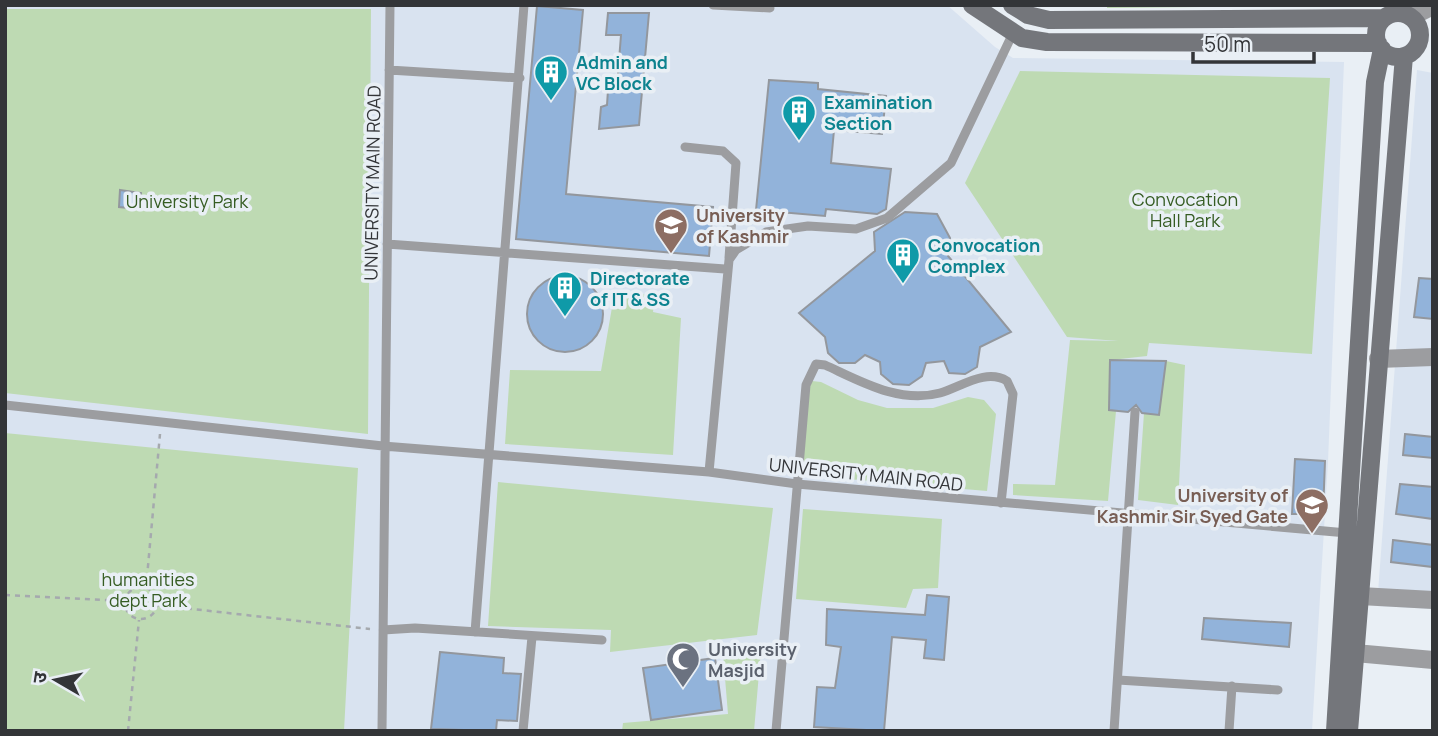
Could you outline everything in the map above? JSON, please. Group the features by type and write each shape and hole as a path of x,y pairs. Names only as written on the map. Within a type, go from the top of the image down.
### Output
{"main road":[{"path":"972,5 1009,31 1047,42 1380,46 1395,56 1418,49"},
{"path":"1009,31 1013,6 1028,15 1049,20 1384,18 1397,13 1420,21 1378,359 1349,731"},
{"path":"1335,731 1375,82 1380,46 1377,30 1384,18"}],"street":[{"path":"1420,21 1433,6"},
{"path":"1378,359 1433,357"},
{"path":"1360,596 1433,600"},
{"path":"1355,653 1433,660"}],"lane":[{"name":"UNIVERSITY MAIN ROAD","path":"382,731 383,446 390,5"},
{"path":"475,632 507,251 524,5"},
{"path":"713,5 770,8"},
{"path":"727,264 736,250 766,232 808,226 856,229 887,218 951,163 1009,31"},
{"path":"389,70 520,78"},
{"path":"685,147 723,151 736,163 709,472"},
{"path":"387,244 727,264"},
{"path":"776,731 806,384 816,364 825,365 876,388 906,396 937,394 994,375 1007,381 1013,394 1001,503"},
{"name":"UNIVERSITY MAIN ROAD","path":"5,405 383,446 709,472 797,484 1129,516 1347,533"},
{"path":"1114,731 1135,412"},
{"path":"383,630 415,628 602,640"},
{"path":"523,731 532,637"},
{"path":"1118,680 1278,690"},
{"path":"1229,731 1232,686"}],"path":[{"path":"158,605 146,588 162,421"},
{"path":"146,588 130,591 125,601 127,611 139,620 149,618 158,605"},
{"path":"5,596 125,601"},
{"path":"158,605 383,630"},
{"path":"128,731 139,620"}],"shaded area":[{"name":"University of Kashmir","path":"5,5 947,5 995,47 1013,58 1344,62 1328,462 1312,731 5,731"},
{"path":"1417,70 1433,73 1433,609 1377,606"}],"green space":[{"path":"1107,5 1380,5 1107,8"},
{"name":"University Park","path":"5,9 371,9 368,434 5,393"},
{"name":"Convocation Hall Park","path":"1020,71 1330,78 1312,354 1149,343 1147,356 1111,360 1109,409 1116,411 1108,501 1013,495 1013,484 1055,485 1070,340 1118,341 1067,337 965,183"},
{"path":"615,290 655,296 653,312 681,318 673,455 505,444 510,370 601,371"},
{"path":"1166,361 1185,365 1178,505 1138,500 1144,413 1159,414"},
{"path":"812,381 821,382 858,400 887,408 933,408 968,397 984,400 996,414 987,491 801,475 809,385"},
{"name":"humanities dept Park","path":"5,433 358,468 344,731 5,731"},
{"path":"498,482 773,508 757,635 610,652 611,630 488,626"},
{"path":"803,509 942,519 938,588 913,589 906,608 796,599"},
{"path":"761,650 754,731 622,731 623,723 728,714 723,654"}],"building":[{"name":"Admin and VC Block","path":"537,6 583,10 566,194 713,207 709,256 516,239"},
{"path":"608,13 649,13 639,125 599,129 601,107 607,105 608,90 617,86 621,35 606,35"},
{"name":"Examination Section","path":"769,80 818,83 818,89 886,96 882,134 834,130 831,163 891,169 886,209 877,214 826,209 825,216 756,210"},
{"path":"120,190 141,193 139,209 119,207"},
{"name":"Convocation Complex","path":"905,212 937,214 950,238 948,256 1011,332 980,347 977,367 965,374 949,373 944,361 926,363 922,376 909,385 893,384 881,374 880,362 865,355 855,363 839,363 828,353 825,337 799,313 875,251 874,232"},
{"name":"Directorate of IT & SS","path":"565,276 579,279 592,287 600,300 603,314 600,328 592,341 579,349 565,352 551,349 538,341 530,328 527,314 530,300 538,287 551,279"},
{"path":"1419,278 1433,279 1433,319 1414,317"},
{"path":"1110,360 1166,361 1159,415 1142,413 1136,405 1128,412 1109,410"},
{"path":"1405,434 1433,437 1433,458 1403,455"},
{"path":"1295,459 1325,461 1323,514 1292,514"},
{"path":"1400,484 1433,487 1433,519 1396,514"},
{"path":"1393,540 1433,545 1433,567 1391,562"},
{"path":"927,595 949,597 944,660 924,658 926,640 892,637 884,731 814,727 817,687 835,688 841,647 826,645 827,609 925,615"},
{"path":"1204,618 1291,623 1289,647 1202,639"},
{"path":"440,652 504,658 503,673 521,674 517,721 497,720 496,731 431,729"},
{"name":"University Masjid","path":"715,658 722,710 651,720 643,668"}],"place":[{"name":"Admin and VC Block","path":"551,102"},
{"name":"Examination Section","path":"799,142"},
{"name":"University of Kashmir","path":"671,255"},
{"name":"Convocation Complex","path":"903,285"},
{"name":"Directorate of IT & SS","path":"565,318"},
{"name":"University of Kashmir Sir Syed Gate","path":"1312,535"},
{"name":"University Masjid","path":"683,689"}]}
